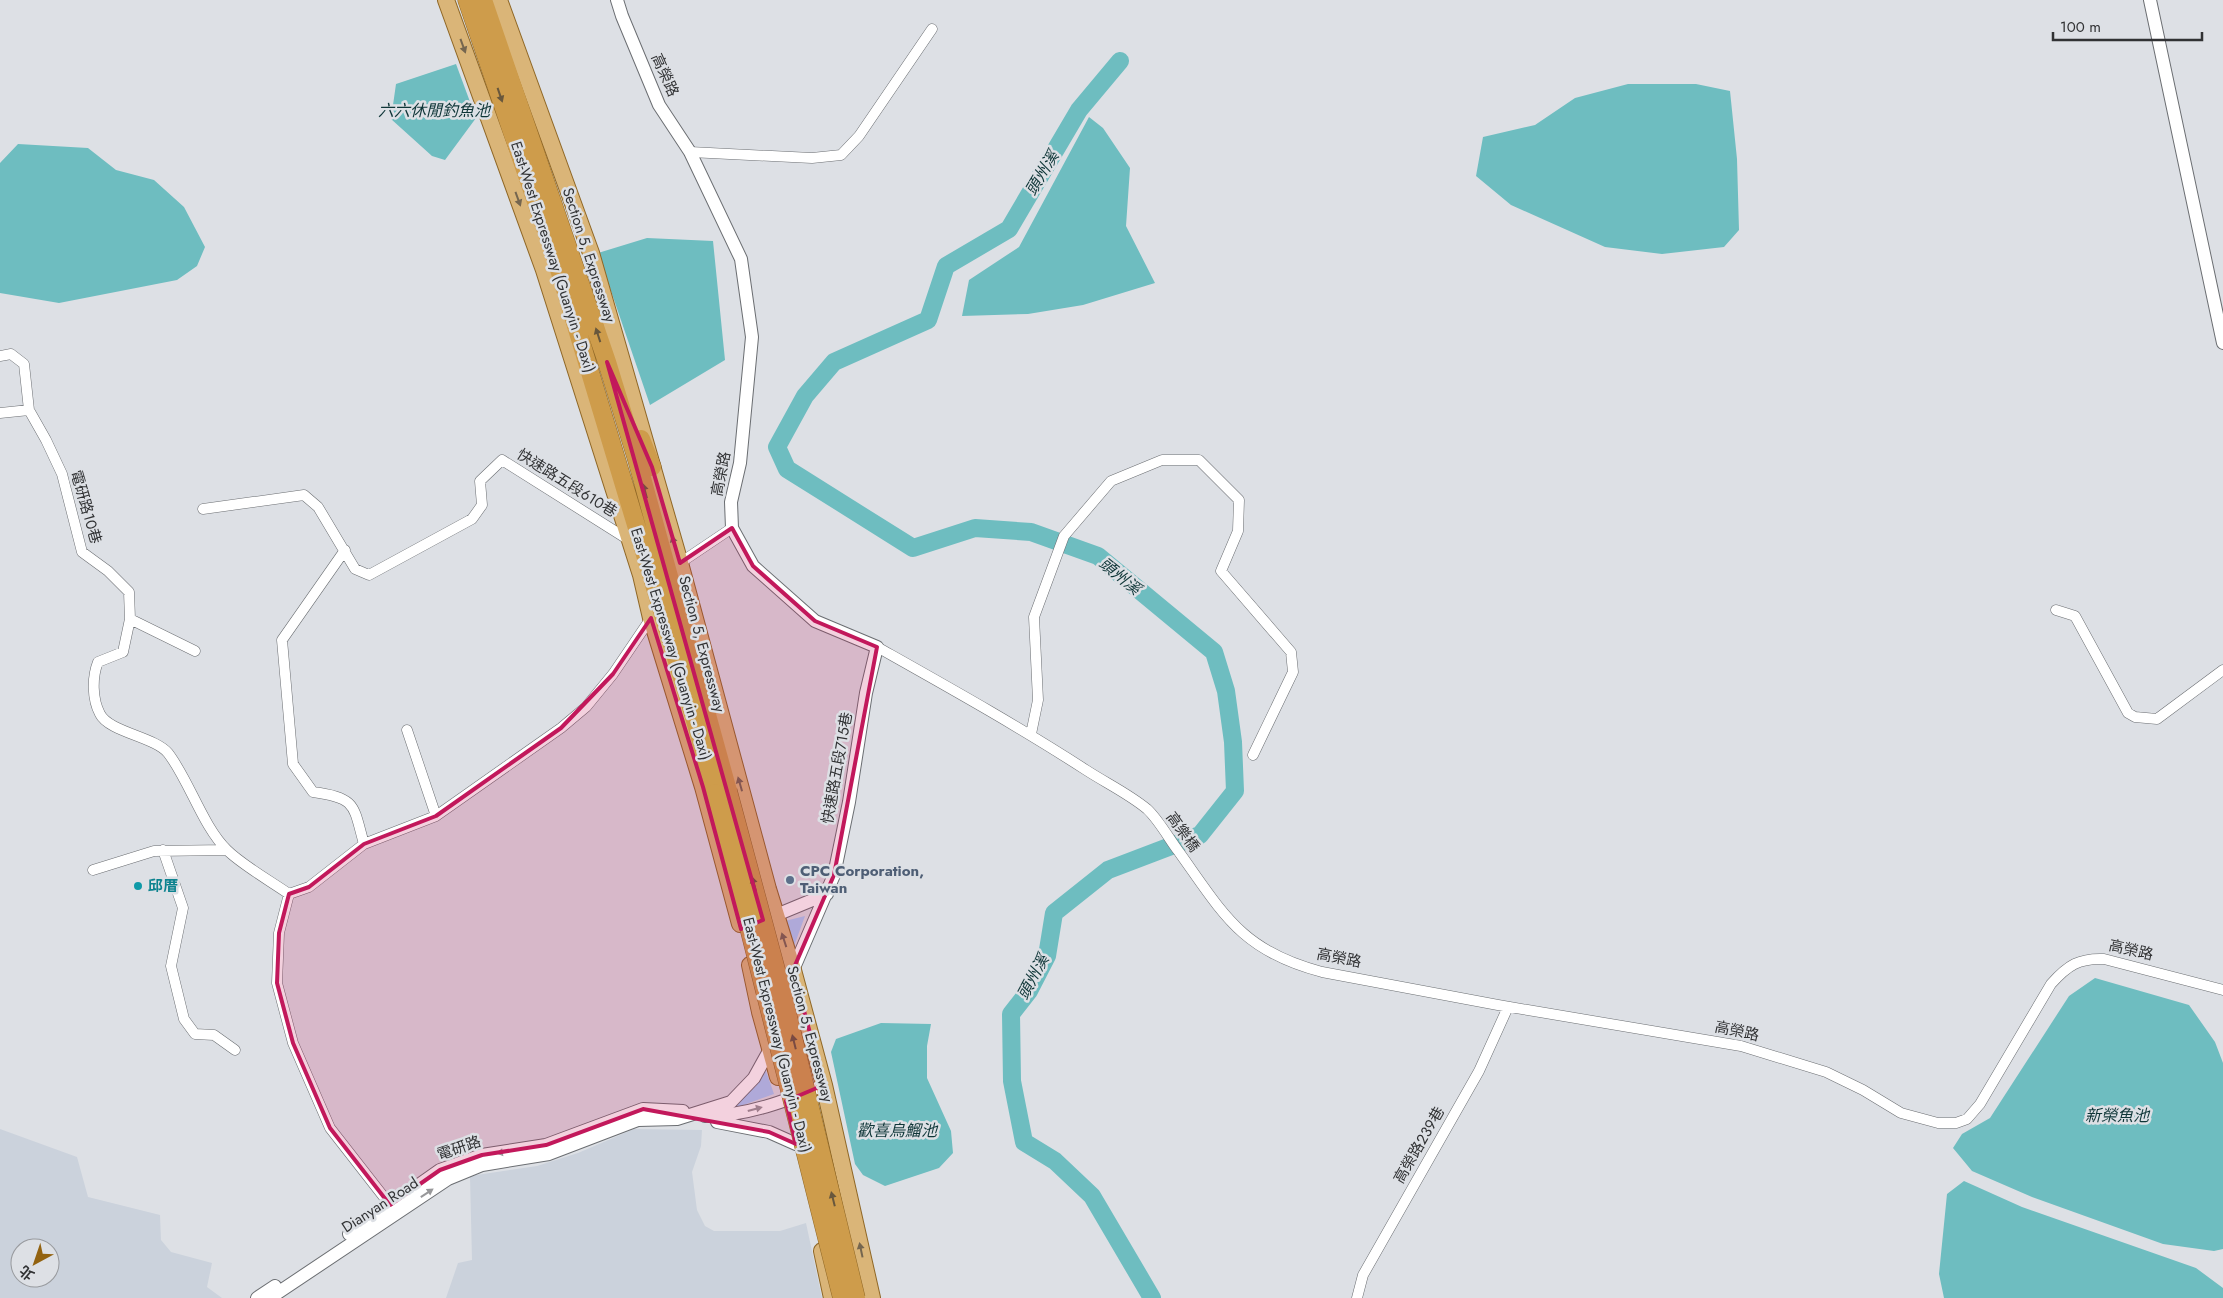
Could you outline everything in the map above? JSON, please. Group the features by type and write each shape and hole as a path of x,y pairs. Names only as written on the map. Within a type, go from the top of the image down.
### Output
{"highway":[{"name":"East-West Expressway (Guanyin - Daxi)","path":"467,0 558,266 701,742 773,1019 842,1298"},
{"name":"East-West Expressway (Guanyin - Daxi)","path":"483,0 607,362 637,460 782,992 856,1298"},
{"path":"585,356 606,469"},
{"path":"607,362 652,466"}],"main road":[{"path":"446,0 544,270 641,575 651,618 703,787 741,929 770,1049 786,1101 832,1298"},
{"name":"Section 5, Expressway","path":"499,0 591,253 680,563 776,916 794,970 824,1085 872,1298"}],"street":[{"name":"高榮路","path":"617,0 659,105 690,152 741,260 752,337 740,463 731,502 732,528 753,566 815,621 877,647 1031,734 1148,810 1152,815"},
{"path":"2150,0 2223,343"},
{"path":"690,152 812,158 841,155 860,136 932,29"},
{"name":"電研路10巷","path":"0,356 11,354 24,364 29,410 62,474 82,552 108,571 128,592 130,619 123,652 98,662 93,674 96,700 100,713 107,724 128,731 167,751 227,850 289,894"},
{"path":"0,413 29,410"},
{"name":"快速路五段610巷","path":"345,550 355,569 370,575 472,519 482,505 480,481 502,460 629,540"},
{"path":"1031,734 1038,700 1034,617 1064,536 1111,481 1162,460 1199,460 1239,500 1238,531 1221,571 1291,652 1293,672 1253,755"},
{"path":"203,509 304,495 318,507 345,550 282,640 293,764 313,792 339,796 354,808 364,844"},
{"path":"680,563 732,528"},
{"path":"2056,610 2075,616 2128,712 2135,717 2157,719 2223,670"},
{"path":"393,1209 330,1128 294,1042 277,983 279,933 289,894 309,887 364,844 436,816 562,728 586,707 613,674 651,618"},
{"path":"130,619 195,651"},
{"name":"快速路五段715巷","path":"794,970 834,875 849,802 866,693 877,647"},
{"path":"407,730 436,816"},
{"name":"高樂橋","path":"1152,815 1189,867"},
{"path":"93,870 129,858 163,850 227,850"},
{"path":"163,850 182,908 171,966 184,1018 194,1034 214,1035 235,1050"},
{"name":"高榮路","path":"1189,867 1221,911 1238,929 1255,944 1295,965 1322,972 1508,1007 1741,1046 1826,1072 1863,1090 1906,1115 1938,1123 1956,1123 1967,1119 1980,1104 2051,984 2065,968 2087,958 2104,959 2223,990"},
{"path":"741,929 827,894"},
{"name":"高榮路239巷","path":"1357,1298 1363,1274 1479,1071 1508,1007"},
{"name":"Dianyan Road","path":"690,1116 731,1102 754,1078 770,1049"},
{"name":"Dianyan Road","path":"270,1298 393,1209 448,1179 482,1165 549,1154 638,1120 690,1116 730,1116 786,1101 824,1085"},
{"name":"電研路","path":"257,1298 393,1209 440,1170 482,1155 546,1145 643,1109 703,1112"},
{"path":"690,1116 769,1132 796,1144"}],"highlighted area":[{"path":"607,362 652,467 680,563 732,528 753,566 815,621 877,647 834,875 793,970 824,1085 786,1101 796,1144 769,1132 643,1109 546,1145 482,1155 440,1170 390,1205 330,1128 293,1043 277,983 279,933 289,894 309,887 364,844 436,816 561,728 613,674 651,618 703,787 741,929 763,920"}],"shaded area":[{"path":"805,916 793,949 785,921"},
{"path":"766,1071 774,1094 727,1111 756,1086"},
{"path":"0,1129 77,1157 88,1197 160,1215 161,1240 171,1252 212,1263 207,1287 222,1298 0,1298"},
{"path":"634,1129 702,1130 701,1146 692,1172 697,1210 705,1226 714,1231 780,1231 806,1223 822,1298 446,1298 458,1263 472,1260 470,1176 537,1166 578,1153"}],"water":[{"name":"六六休閒釣魚池","path":"456,64 476,118 445,160 432,156 391,119 396,84"},
{"path":"1628,84 1696,84 1730,91 1737,159 1739,230 1724,247 1662,254 1605,247 1511,205 1476,176 1483,137 1535,125 1575,98"},
{"path":"1089,117 1103,128 1130,168 1126,226 1155,283 1083,305 1028,314 962,316 969,280 1019,247"},
{"path":"18,144 88,148 116,170 154,180 184,207 205,247 197,266 177,280 59,303 0,293 0,163"},
{"path":"647,238 713,241 725,360 650,405 598,253"},
{"name":"新榮魚池","path":"2095,978 2189,1005 2215,1042 2223,1063 2223,1249 2214,1251 2163,1244 2032,1197 1972,1171 1953,1148 1962,1134 1990,1118 2069,996"},
{"name":"歡喜烏鰡池","path":"881,1023 931,1024 927,1046 927,1078 951,1131 953,1153 939,1168 885,1186 863,1175 855,1164 831,1052 836,1039"},
{"path":"1964,1181 2022,1207 2196,1268 2223,1288 2223,1298 1944,1298 1939,1274 1947,1194"}],"waterway":[{"name":"頭州溪","path":"1120,61 1079,110 1009,229 946,266 928,320 834,362 805,396 777,447 787,469 913,548 975,528 1031,532 1098,556 1214,652 1226,691 1233,742 1235,791 1200,835 1108,870 1054,913 1047,956 1029,991 1011,1014 1012,1081 1024,1142 1055,1161 1092,1196 1152,1298"}],"place":[{"name":"CPC Corporation, Taiwan","path":"790,880"},
{"name":"邱厝","path":"138,886"}]}
